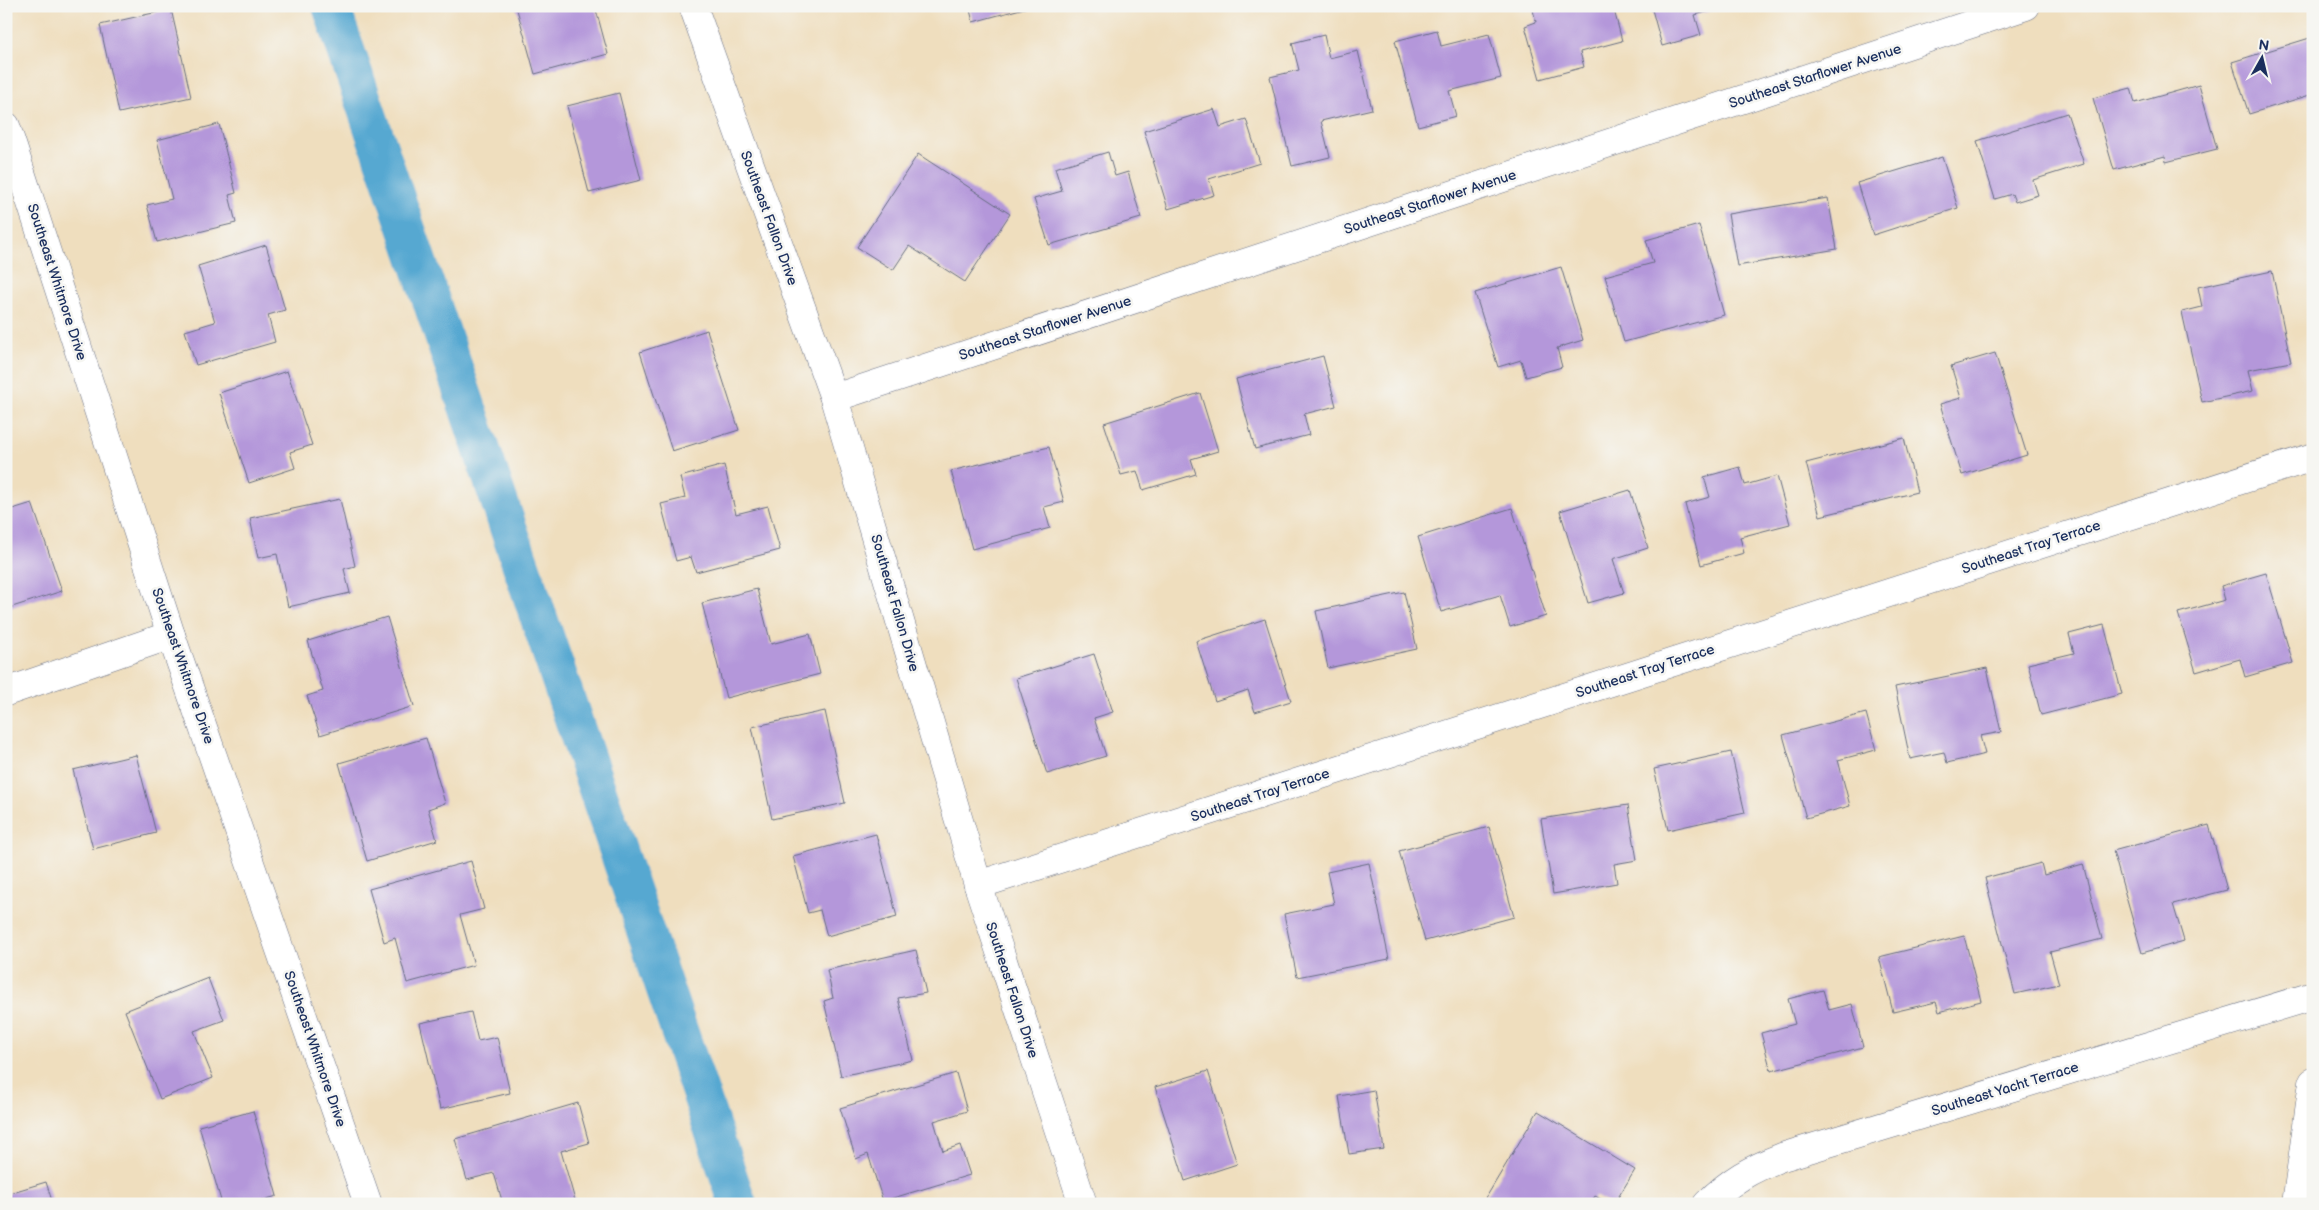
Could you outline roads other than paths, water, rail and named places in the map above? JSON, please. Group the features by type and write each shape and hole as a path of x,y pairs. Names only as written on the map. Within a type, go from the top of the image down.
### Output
{"street":[{"name":"Southeast Fallon Drive","path":"693,6 834,398 978,885 1083,1204"},
{"name":"Southeast Starflower Avenue","path":"834,398 2026,6"},
{"name":"Southeast Whitmore Drive","path":"6,126 171,635 368,1204"},
{"name":"Southeast Tray Terrace","path":"978,885 2313,457"},
{"path":"6,692 171,635"},
{"name":"Southeast Yacht Terrace","path":"1707,1204 1733,1180 1752,1168 1782,1157 2313,996"},
{"path":"2296,1204 2313,1082"}],"waterway":[{"path":"331,6 738,1204"}]}
